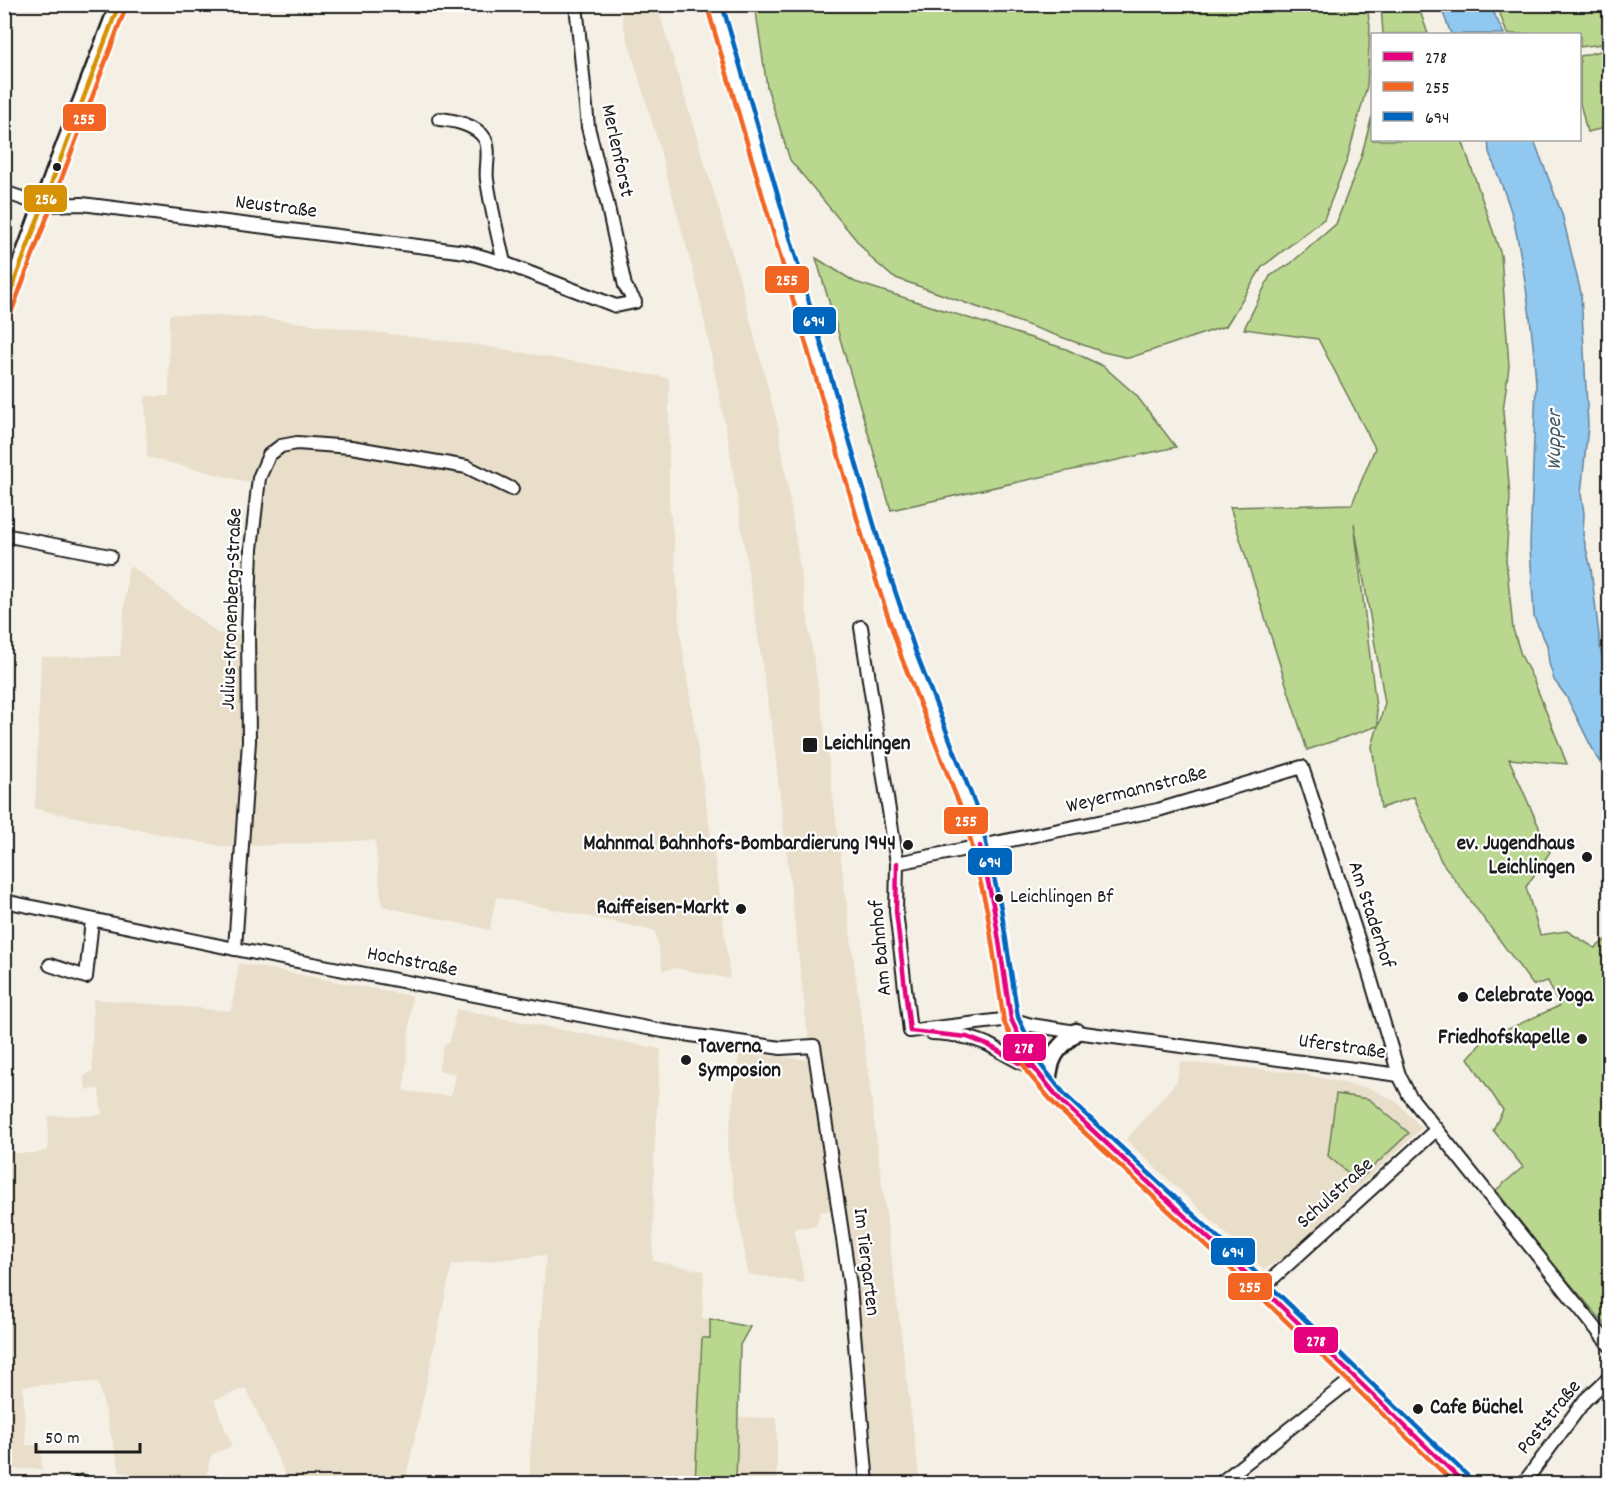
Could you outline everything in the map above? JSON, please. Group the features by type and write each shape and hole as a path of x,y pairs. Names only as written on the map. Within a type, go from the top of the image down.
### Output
{"main road":[{"path":"4,310 119,4"},
{"path":"714,4 875,554 909,656 974,819 994,909 1011,1019 1034,1068 1061,1101 1262,1288 1466,1484"},
{"path":"1047,1085 1049,1062 1063,1043 1076,1032"}],"street":[{"name":"Merlenforst","path":"576,4 588,127 625,286 635,302"},
{"path":"439,119 452,120 473,128 484,137 488,147 487,178 504,263"},
{"path":"4,192 42,205"},
{"name":"Neustraße","path":"42,205 81,204 466,252 504,263 616,306 635,302"},
{"name":"Julius-Kronenberg-Straße","path":"235,949 249,741 248,630 251,549 260,478 269,455 281,446 297,443 351,447 467,466 512,489"},
{"path":"4,535 110,556"},
{"name":"Am Bahnhof","path":"861,627 897,862 896,911 910,1030"},
{"name":"Weyermannstraße","path":"980,846 1158,810 1302,767"},
{"name":"Am Staderhof","path":"1302,767 1366,963 1399,1075"},
{"path":"897,862 980,846"},
{"name":"Hochstraße","path":"4,902 663,1031 781,1048 814,1046"},
{"path":"50,965 86,977 92,920"},
{"path":"910,1030 1011,1019"},
{"name":"Uferstraße","path":"1011,1019 1030,1025 1076,1032 1399,1075 1409,1095 1436,1130 1494,1199 1610,1346"},
{"path":"910,1030 967,1036 1019,1063 1034,1068"},
{"name":"Im Tiergarten","path":"814,1046 850,1286 867,1484"},
{"name":"Schulstraße","path":"1262,1288 1436,1130"},
{"path":"1219,1484 1355,1377"},
{"name":"Poststraße","path":"1523,1484 1585,1400 1610,1377"}],"shaded area":[{"path":"621,5 657,5 738,273 779,430 826,740 920,1483 876,1483 856,1282 815,1075 832,1210 820,1212 816,1226 794,1228 805,1283 748,1274 727,1148 739,1053 813,1060 807,1029 773,736 728,439 697,285 623,24"},
{"path":"169,314 255,317 484,346 669,378 669,504 674,540 680,631 720,895 730,979 674,968 663,971 655,931 496,897 490,930 382,906 375,840 225,847 35,809 41,657 120,656 128,568 133,567 217,633 256,635 257,563 263,505 272,466 247,482 147,457 145,396 169,396"},
{"path":"239,963 412,996 404,1091 451,1096 455,1074 438,1070 444,1045 450,1042 456,1009 661,1049 654,1159 653,1261 704,1271 702,1318 710,1319 710,1338 702,1339 695,1483 530,1480 546,1255 452,1265 405,1483 283,1483 285,1474 246,1388 214,1400 232,1446 211,1455 205,1483 171,1483 120,1472 98,1382 23,1386 26,1445 41,1445 42,1469 5,1469 4,1153 36,1153 48,1150 48,1116 102,1115 99,1089 86,1090 84,1076 93,1071 93,999 231,1011"},
{"path":"1180,1062 1293,1072 1372,1089 1397,1102 1422,1128 1344,1201 1294,1253 1264,1269 1126,1140 1177,1081"},
{"path":"738,1417 777,1418 777,1481 856,1483 736,1483"}],"green space":[{"path":"755,5 1367,5 1370,27 1367,86 1347,160 1324,219 1262,267 1226,326 1129,358 1103,352 893,277 872,259 790,160 767,87"},
{"path":"1381,5 1418,5 1428,33 1383,33"},
{"path":"1497,5 1609,5 1609,43 1581,47 1581,33 1507,33"},
{"path":"1609,49 1609,127 1587,132 1581,107 1581,56"},
{"path":"1371,120 1371,141 1462,141 1501,255 1509,366 1503,411 1510,497 1506,559 1513,629 1521,655 1534,681 1567,764 1509,759 1550,852 1526,887 1540,935 1567,931 1595,948 1609,937 1609,1329 1549,1259 1496,1190 1523,1167 1493,1130 1503,1110 1468,1058 1484,1040 1559,1006 1548,981 1533,985 1441,861 1414,797 1381,808 1372,746 1378,726 1307,750 1230,507 1352,504 1375,448 1318,339 1244,329 1270,276 1290,264 1336,224 1361,157","holes":["1354,523 1385,703 1378,724"]},
{"path":"816,258 855,282 1066,349 1103,366 1136,395 1176,447 891,510"},
{"path":"1336,1094 1369,1099 1409,1133 1358,1181 1328,1156"},
{"path":"710,1319 750,1327 740,1345 736,1483 695,1483 702,1338 710,1338"}],"water":[{"path":"1440,5 1490,5 1504,33 1451,33"},
{"name":"Wupper","path":"1488,141 1534,141 1562,214 1581,293 1588,426 1581,494 1584,513 1583,535 1591,569 1601,652 1609,679 1609,776 1597,758 1566,696 1554,680 1547,645 1534,617 1530,546 1536,384 1533,344 1526,286 1513,218 1489,152"}],"transit line":[{"name":"256","path":"4,309 119,4"},
{"name":"694","path":"722,4 882,552 916,653 980,817 1001,908 1018,1017 1040,1064 1066,1096 1267,1283 1471,1479"},
{"name":"255","path":"707,6 868,556 902,659 966,821 987,910 1004,1022 1027,1072 1056,1106 1257,1293 1455,1484"},
{"name":"255","path":"11,313 126,7"},
{"name":"278","path":"980,846 994,909 1011,1019 1034,1068 1061,1101 1262,1288 1465,1484"},
{"name":"278","path":"897,863 896,911 910,1031"},
{"name":"278","path":"910,1031 967,1037 1034,1068 1045,1082"}],"place":[{"name":"Leichlingen","path":"810,745"},
{"name":"Mahnmal Bahnhofs-Bombardierung 1944","path":"908,845"},
{"name":"ev. Jugendhaus Leichlingen","path":"1587,857"},
{"name":"Leichlingen Bf","path":"999,898"},
{"name":"Raiffeisen-Markt","path":"741,909"},
{"name":"Celebrate Yoga","path":"1463,997"},
{"name":"Friedhofskapelle","path":"1582,1039"},
{"name":"Taverna Symposion","path":"686,1060"},
{"name":"Cafe Büchel","path":"1418,1409"}]}
